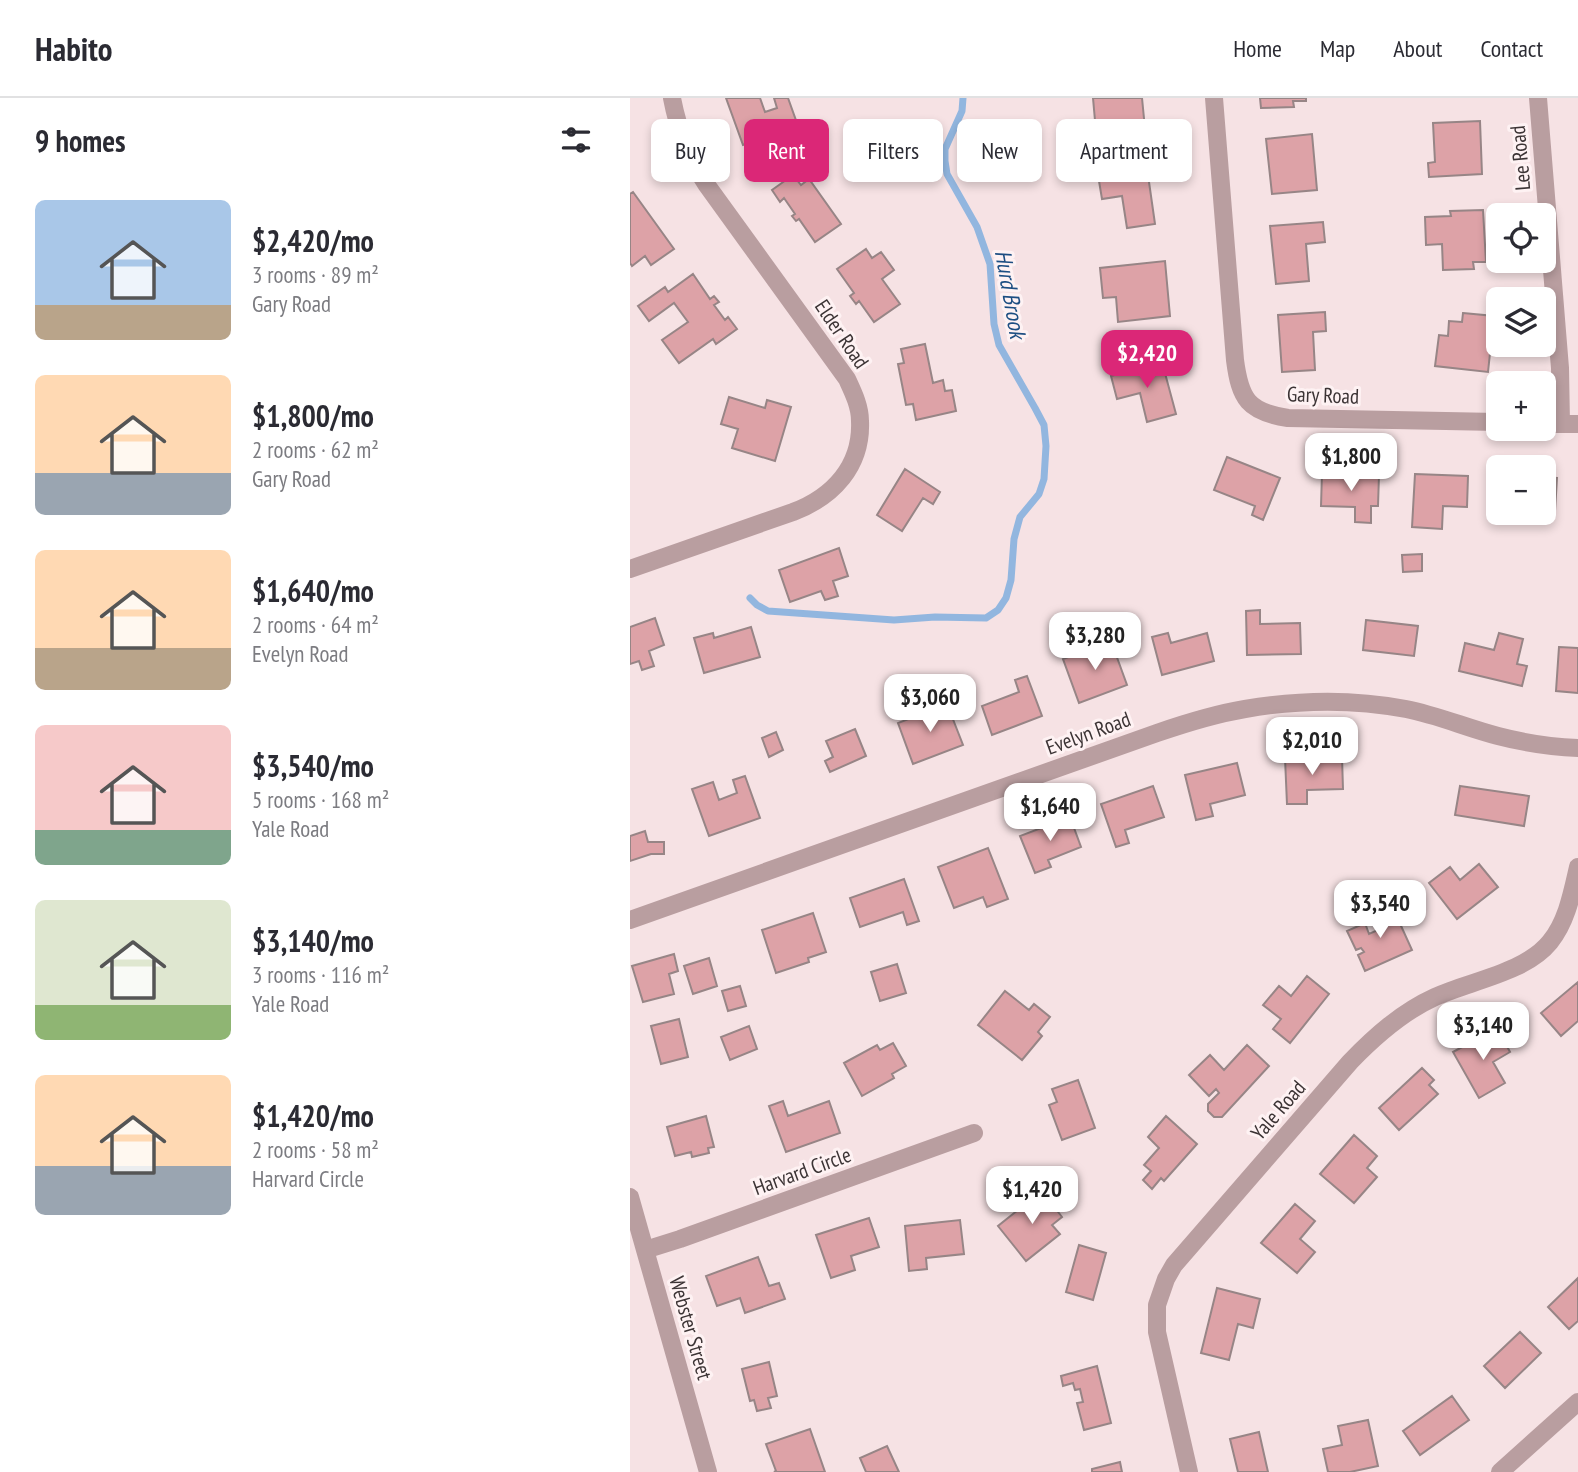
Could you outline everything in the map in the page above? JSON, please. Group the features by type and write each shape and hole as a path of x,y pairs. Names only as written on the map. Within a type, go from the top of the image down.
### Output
{"street":[{"name":"Elder Road","path":"630,569 817,502 846,473 853,460 860,433 858,405 847,379 694,166 679,130 672,98"},
{"name":"Gary Road","path":"1214,98 1235,360 1243,396 1250,404 1268,414 1289,418 1486,422"},
{"name":"Lee Road","path":"1538,98 1560,368 1561,424"},
{"name":"Evelyn Road","path":"630,920 1157,733 1200,719 1245,709 1310,703 1380,706 1424,713 1534,744 1578,748"},
{"name":"Yale Road","path":"1189,1472 1157,1332 1157,1305 1174,1265 1350,1062 1376,1037 1418,1006 1519,965 1541,951 1550,942 1565,916 1578,867"},
{"name":"Harvard Circle","path":"645,1250 974,1133"},
{"name":"Webster Street","path":"630,1197 708,1472"},
{"path":"1500,1472 1578,1402"}],"building":[{"path":"726,98 760,98 765,112 777,108 774,98 788,98 796,119 744,119 743,145"},
{"path":"1093,98 1142,98 1144,119 1095,119"},
{"path":"1260,98 1306,98 1306,101 1293,101 1294,107 1261,108"},
{"path":"1480,121 1482,174 1429,177 1428,163 1435,162 1433,123"},
{"path":"1312,134 1317,190 1272,194 1266,139"},
{"path":"783,182 799,182 801,185 811,182 841,224 815,242 799,219 796,221 792,216 795,214 784,198 780,202 772,190"},
{"path":"1099,182 1149,182 1155,224 1127,228 1122,196 1102,199"},
{"path":"633,192 674,249 651,265 645,256 632,266 630,263 630,194"},
{"path":"1483,210 1486,262 1473,262 1474,269 1443,270 1442,244 1426,245 1425,217 1451,216 1450,211"},
{"path":"1323,222 1325,242 1306,244 1309,281 1276,284 1270,226"},
{"path":"866,249 872,258 881,252 894,270 882,279 900,304 874,322 859,301 856,304 850,296 854,293 837,269"},
{"path":"1165,261 1170,316 1118,322 1116,297 1103,298 1100,268"},
{"path":"693,274 710,299 714,296 719,302 714,305 725,320 728,317 737,329 716,344 713,339 679,363 662,340 688,322 674,303 649,321 638,306 665,287 668,292"},
{"path":"1325,312 1326,331 1313,332 1315,370 1282,372 1278,315"},
{"path":"1463,313 1486,315 1488,371 1435,366 1439,335 1448,336 1449,321 1462,322"},
{"path":"925,344 933,383 943,380 945,391 952,390 956,411 916,420 913,404 906,405 898,364 904,363 901,349"},
{"path":"1162,362 1176,414 1147,422 1140,393 1117,399 1111,376"},
{"path":"729,397 765,408 767,400 791,407 775,461 732,448 738,429 721,424"},
{"path":"1227,457 1280,478 1263,520 1252,515 1255,506 1214,490"},
{"path":"905,469 940,492 933,504 923,498 902,531 877,515"},
{"path":"1322,473 1379,475 1378,506 1371,506 1371,523 1355,522 1355,507 1321,506"},
{"path":"1415,474 1468,476 1467,507 1443,506 1442,529 1412,527"},
{"path":"839,548 848,576 833,581 838,596 825,600 821,591 790,602 779,570"},
{"path":"1422,554 1422,571 1403,572 1402,555"},
{"path":"1260,610 1260,624 1300,623 1301,654 1247,655 1246,611"},
{"path":"655,618 664,645 649,651 654,666 642,670 639,661 630,664 630,627"},
{"path":"1366,620 1418,626 1414,656 1363,650"},
{"path":"751,627 760,657 704,673 694,638 713,633 714,638"},
{"path":"1168,633 1171,643 1207,633 1214,661 1162,675 1152,637"},
{"path":"1499,633 1523,639 1517,664 1527,666 1522,686 1459,671 1465,643 1494,650"},
{"path":"1111,641 1127,685 1079,703 1063,659"},
{"path":"1559,647 1578,648 1578,693 1556,691"},
{"path":"1027,676 1042,716 992,735 982,706 1019,692 1015,680"},
{"path":"947,704 963,745 913,764 898,723"},
{"path":"855,729 866,756 830,772 825,761 833,757 826,741"},
{"path":"776,732 783,750 769,757 762,738"},
{"path":"1342,757 1343,789 1307,790 1307,804 1287,804 1285,758"},
{"path":"1237,763 1245,795 1210,804 1213,816 1196,820 1185,775"},
{"path":"745,776 760,818 709,836 692,789 713,782 719,800 737,793 733,780"},
{"path":"1153,786 1164,817 1125,830 1129,843 1116,847 1101,804"},
{"path":"1460,786 1529,796 1524,826 1455,815"},
{"path":"1070,817 1081,847 1048,860 1051,867 1035,873 1020,836"},
{"path":"645,831 648,842 664,842 664,854 651,854 630,861 630,836"},
{"path":"988,848 1008,899 987,907 983,897 954,908 938,867"},
{"path":"1479,864 1498,887 1457,919 1429,883 1450,867 1460,880"},
{"path":"904,879 919,921 907,925 903,912 860,927 850,898"},
{"path":"1392,906 1412,950 1365,971 1358,955 1364,952 1361,948 1356,950 1347,931 1365,923 1369,934 1378,930 1371,916"},
{"path":"813,913 826,952 808,958 809,962 776,973 762,930"},
{"path":"674,954 678,971 669,974 674,994 643,1002 632,966"},
{"path":"709,958 717,986 693,994 684,966"},
{"path":"897,964 906,993 880,1001 871,972"},
{"path":"1307,976 1329,994 1290,1043 1273,1029 1281,1019 1263,1005 1279,986 1291,996"},
{"path":"1578,982 1578,1021 1561,1036 1541,1013"},
{"path":"740,986 746,1006 728,1011 722,991"},
{"path":"1005,991 1029,1010 1034,1004 1050,1017 1038,1032 1042,1036 1022,1060 978,1025"},
{"path":"679,1019 688,1057 661,1064 651,1026"},
{"path":"749,1026 757,1049 730,1060 721,1037"},
{"path":"1497,1028 1510,1052 1493,1062 1505,1083 1479,1098 1453,1052"},
{"path":"893,1043 906,1066 892,1074 894,1078 862,1096 844,1063 877,1045 880,1050"},
{"path":"1247,1045 1269,1066 1222,1117 1214,1117 1208,1111 1208,1104 1219,1093 1216,1089 1209,1096 1189,1075 1210,1055 1224,1070"},
{"path":"1422,1068 1434,1080 1429,1085 1438,1094 1399,1130 1379,1108"},
{"path":"1078,1080 1095,1128 1062,1140 1049,1105 1057,1102 1052,1089"},
{"path":"783,1101 788,1116 829,1101 840,1133 786,1152 769,1106"},
{"path":"706,1116 714,1147 708,1148 709,1153 692,1157 691,1152 675,1156 667,1127"},
{"path":"1166,1116 1197,1144 1164,1181 1161,1178 1152,1189 1143,1180 1151,1171 1144,1165 1159,1148 1148,1137"},
{"path":"1354,1135 1377,1156 1367,1168 1377,1177 1354,1203 1320,1174"},
{"path":"1042,1191 1062,1217 1052,1225 1060,1234 1026,1261 998,1226"},
{"path":"1295,1204 1315,1221 1300,1239 1315,1252 1297,1273 1261,1243"},
{"path":"869,1218 879,1247 851,1256 855,1270 831,1278 816,1235"},
{"path":"960,1220 964,1254 926,1258 927,1269 909,1271 905,1226"},
{"path":"1079,1245 1106,1253 1093,1300 1066,1292"},
{"path":"758,1257 769,1286 779,1283 785,1299 745,1313 740,1298 717,1306 706,1276"},
{"path":"1578,1278 1578,1321 1569,1329 1548,1307"},
{"path":"1217,1288 1260,1299 1253,1328 1238,1324 1229,1360 1201,1353"},
{"path":"1520,1332 1541,1353 1505,1388 1484,1366"},
{"path":"769,1362 777,1396 768,1398 771,1408 757,1411 754,1400 750,1401 742,1369"},
{"path":"1097,1366 1111,1423 1084,1430 1077,1403 1083,1402 1080,1389 1075,1390 1073,1383 1063,1386 1061,1376"},
{"path":"1452,1396 1469,1420 1420,1455 1403,1431"},
{"path":"1368,1420 1378,1466 1350,1472 1328,1472 1323,1449 1342,1445 1338,1426"},
{"path":"810,1429 825,1472 774,1472 776,1471 766,1444"},
{"path":"1259,1432 1268,1472 1238,1472 1230,1439"},
{"path":"887,1446 899,1472 866,1472 860,1458"},
{"path":"1120,1462 1122,1472 1092,1472 1092,1469"}],"waterway":[{"name":"Hurd Brook","path":"750,598 768,611 894,620 935,617 986,618 998,610 1006,598 1011,580 1014,539 1020,517 1039,494 1044,479 1046,446 1044,425 999,345 994,324 990,264 977,227 947,174 945,149 962,111 963,98"}]}
